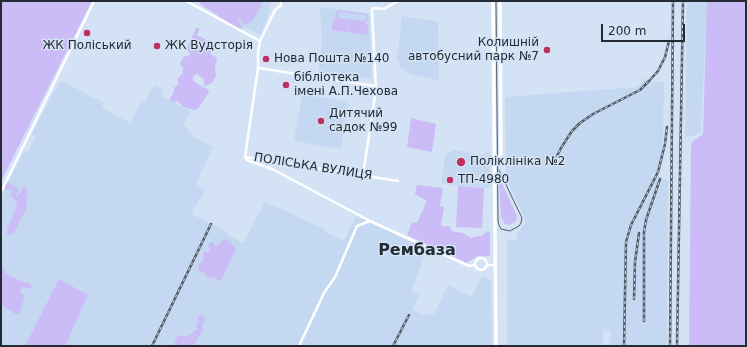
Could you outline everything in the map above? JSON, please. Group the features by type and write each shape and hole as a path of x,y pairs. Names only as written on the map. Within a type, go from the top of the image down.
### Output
{"main road":[{"path":"493,1 496,346"},
{"path":"494,163 501,154 500,1"}],"street":[{"path":"1,192 94,1"},
{"path":"186,1 260,41"},
{"name":"ПОЛІСЬКА ВУЛИЦЯ","path":"281,1 281,5 275,10 260,41 258,68 245,157 398,181"},
{"path":"363,175 376,86 372,10 373,8 384,9 398,1"},
{"path":"258,68 376,86"},
{"path":"245,157 245,159 272,169 370,221 469,266 475,265"},
{"path":"299,346 324,293 335,277 357,226 370,221"},
{"path":"475,265 476,260 482,258 486,260 487,265"},
{"path":"475,265 476,268 480,270 485,269 487,265"},
{"path":"487,265 495,265"}],"shaded area":[{"path":"1,1 92,1 1,181"},
{"path":"197,1 271,1 268,16 261,35 244,27 242,30"},
{"path":"199,1 262,1 260,8 252,21 245,25 240,19 238,20 242,27 239,29 200,4"},
{"path":"687,1 707,1 701,132 685,137"},
{"path":"707,1 746,1 746,346 689,346 691,145 693,141 703,134"},
{"path":"320,7 369,13 372,79 318,72 322,42"},
{"path":"338,10 366,14 369,18 365,23 368,24 367,35 348,32 349,21 347,32 332,30 333,19 338,19 335,16","holes":["340,12 365,15 367,18 364,21 339,18 337,14"]},
{"path":"402,16 438,22 439,81 410,74 401,68 397,58"},
{"path":"196,28 199,28 197,36 200,36 213,45 210,54 217,58 215,68 216,76 212,83 205,86 204,79 197,74 193,76 193,81 204,88 207,88 209,92 198,109 193,110 182,106 178,101 174,102 169,100 174,92 174,87 176,87 179,83 177,79 183,73 183,67 180,65 183,57 190,55 187,48"},
{"path":"645,78 650,82 664,82 663,142 661,159 656,175 668,181 667,346 610,346 611,332 603,328 603,346 507,346 507,240 517,240 517,234 525,223 525,218 508,182 509,180 506,172 505,97 637,87"},
{"path":"62,81 104,103 102,107 130,123 141,102 144,103 154,85 164,90 161,96 191,111 184,125 194,137 213,147 196,184 205,190 192,214 229,233 229,235 243,243 265,202 325,229 325,232 344,240 356,216 426,249 412,291 419,295 413,310 424,315 434,314 448,285 472,297 482,276 491,281 492,346 1,346 1,196 24,151 28,153 35,137 31,135 59,83"},
{"name":"Дитячий садок №99","path":"302,94 348,102 341,149 294,141"},
{"path":"411,118 436,124 432,152 407,147"},
{"path":"454,150 481,155 490,150 490,188 441,184 445,155"},
{"path":"499,177 517,216 516,221 510,225 505,224 501,216"},
{"path":"8,182 19,191 15,196 22,191 24,186 27,188 28,192 26,203 27,207 14,233 8,235 6,232 9,230 7,228 15,212 17,201 10,195 13,191 10,189 6,190 4,186"},
{"path":"417,185 443,188 440,206 444,207 441,226 449,226 451,230 463,233 471,238 483,235 490,231 490,256 478,256 466,263 407,235 412,222 417,223 427,201 415,194"},
{"path":"458,186 484,188 482,228 456,227"},
{"path":"223,239 226,239 236,248 222,279 219,281 216,280 215,277 209,278 205,273 200,272 198,269 199,264 203,261 204,252 209,252 210,249 208,244 213,242 215,246 220,244"},
{"path":"4,269 6,274 26,283 30,283 32,287 30,289 23,287 19,291 25,297 19,314 15,314 1,304 1,270"},
{"path":"59,279 88,295 65,346 25,346"},
{"path":"200,315 204,316 205,321 202,326 203,330 193,346 174,345 178,335 187,337 193,334 193,331 198,329 196,326"}],"tram line":[{"path":"496,1 498,221 501,229 510,231 519,226 522,218 499,170"}],"railway":[{"path":"670,346 673,1"},
{"path":"677,346 683,1"},
{"path":"556,158 572,131 580,123 593,114 640,90 649,81 658,71 665,57 669,41"},
{"path":"624,346 626,242 631,225 658,172 665,144 667,127"},
{"path":"644,321 644,232 646,220 660,179"},
{"path":"152,346 211,224"},
{"path":"634,299 635,262 639,233"},
{"path":"393,346 409,315"}],"place":[{"name":"ЖК Поліський","path":"87,33"},
{"name":"ЖК Вудсторія","path":"157,46"},
{"name":"Колишній автобусний парк №7","path":"547,50"},
{"name":"Нова Пошта №140","path":"266,59"},
{"name":"бібліотека імені А.П.Чехова","path":"286,85"},
{"name":"Дитячий садок №99","path":"321,121"},
{"name":"Поліклініка №2","path":"461,162"},
{"name":"ТП-4980","path":"450,180"}],"district":[{"name":"Рембаза","path":"417,251"}]}
